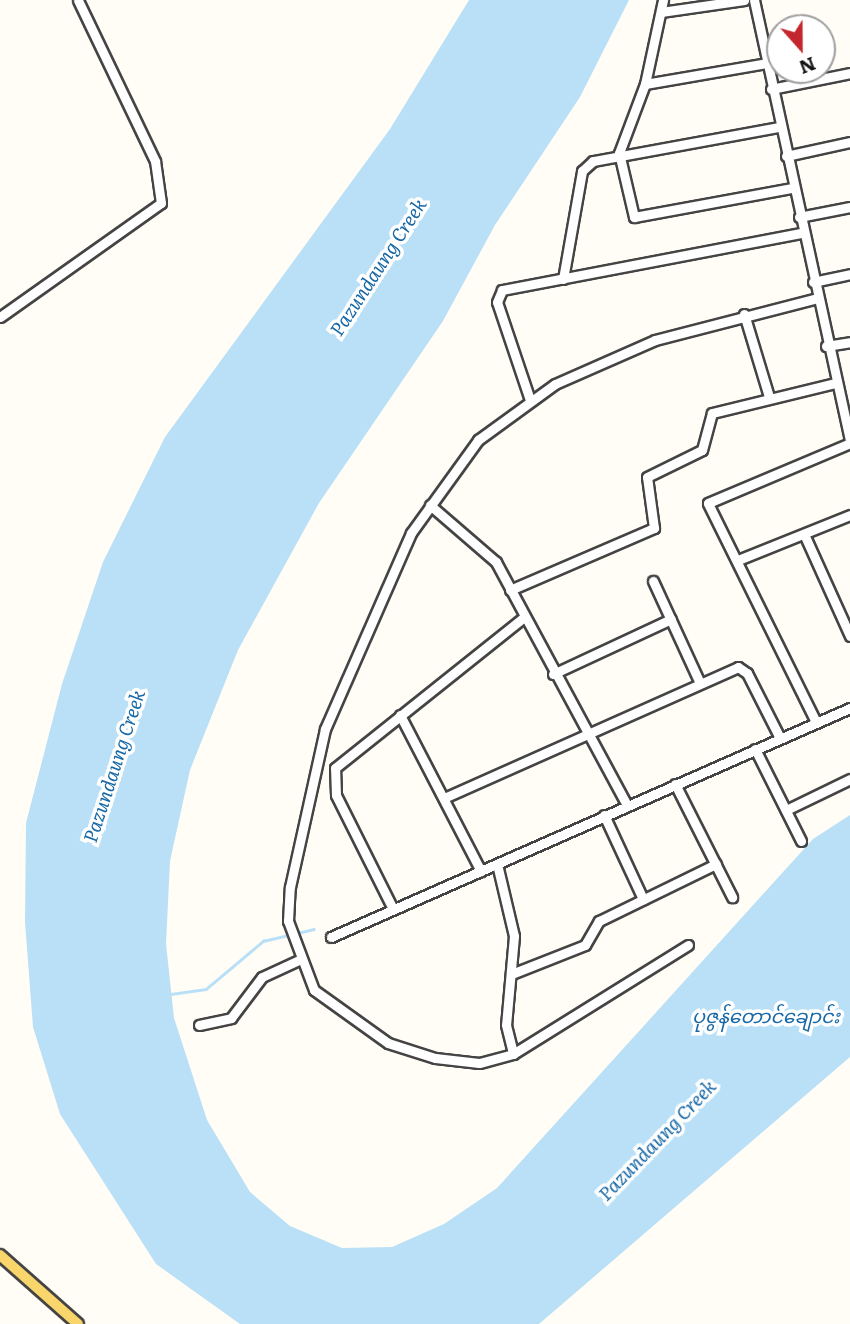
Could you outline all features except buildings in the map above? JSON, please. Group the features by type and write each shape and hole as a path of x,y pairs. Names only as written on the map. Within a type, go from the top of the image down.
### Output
{"main road":[{"path":"0,1255 78,1324"}],"street":[{"path":"0,317 158,208 150,150 78,0"},
{"path":"663,0 645,84 619,153 634,217 793,188"},
{"path":"661,12 744,0"},
{"path":"645,84 766,63 754,0"},
{"path":"771,89 850,73"},
{"path":"770,84 835,383 846,411 850,443 708,503 816,722"},
{"path":"563,279 582,172 593,161 619,153 779,127"},
{"path":"786,156 850,142"},
{"path":"799,217 850,207"},
{"path":"530,400 497,295 563,279 802,233"},
{"path":"813,282 850,274"},
{"path":"688,945 513,1054 479,1063 388,1042 314,990 290,927 290,887 325,729 411,533 478,440 530,400 655,340 744,314 817,298"},
{"path":"744,314 769,397"},
{"path":"827,346 850,342"},
{"path":"510,590 654,528 657,515 648,477 702,450 712,413 835,383"},
{"path":"430,505 491,555 553,674 627,805"},
{"path":"738,560 850,515"},
{"path":"804,534 850,636"},
{"path":"653,581 700,683"},
{"path":"392,907 331,779 335,768 524,617"},
{"path":"553,674 671,619"},
{"path":"444,798 700,683 743,667 779,738"},
{"path":"331,937 392,907 481,871 850,708"},
{"path":"400,715 481,871"},
{"path":"755,749 802,841"},
{"path":"786,810 850,779"},
{"path":"675,784 732,897"},
{"path":"604,816 643,899"},
{"path":"497,864 514,936 514,972 506,1025 513,1054"},
{"path":"514,972 585,945 599,921 716,864"},
{"path":"199,1025 231,1018 262,977 301,959"}],"water":[{"name":"ပုဇွန်တောင်ချောင်း","path":"469,0 629,0 580,97 495,225 443,321 319,503 238,650 190,770 170,861 166,944 174,1018 207,1120 250,1192 290,1226 342,1248 392,1247 444,1224 497,1188 813,839 850,815 850,1057 539,1324 240,1324 156,1264 60,1114 33,1027 25,922 26,823 62,684 103,562 165,437 390,129"}],"waterway":[{"path":"171,994 206,989 263,941 314,929"}],"water label":[{"name":"Pazundaung Creek","path":"378,267"},
{"name":"Pazundaung Creek","path":"114,766"},
{"name":"Pazundaung Creek","path":"657,1140"}]}
